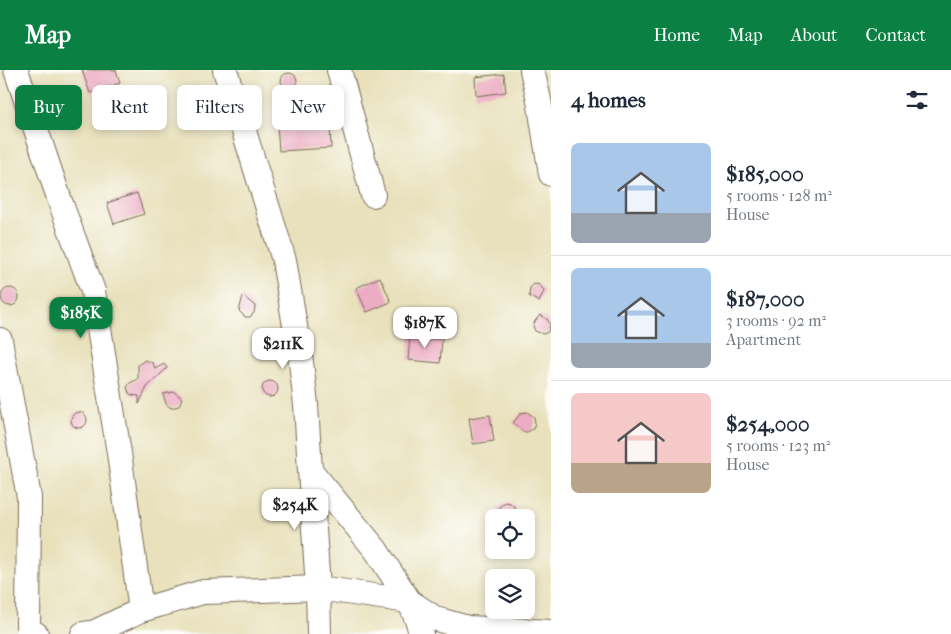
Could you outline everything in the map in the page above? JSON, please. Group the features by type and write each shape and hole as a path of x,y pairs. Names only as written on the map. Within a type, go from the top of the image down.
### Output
{"street":[{"path":"16,70 92,291 120,463 141,610"},
{"path":"225,70 284,260 302,362 318,588 319,634"},
{"path":"339,70 373,195"},
{"path":"532,70 551,174"},
{"path":"0,340 29,497 30,633"},
{"path":"310,470 376,550 409,601 418,622 420,634"},
{"path":"83,634 95,632 141,610 203,592 318,588 409,601 436,619 468,628 551,632"}],"building":[{"path":"82,70 116,70 120,83 114,85 92,85 92,92 90,93"},
{"path":"289,73 295,75 296,85 282,85 281,81 283,75"},
{"path":"504,74 506,92 476,96 475,77"},
{"path":"277,130 330,130 331,148 279,151"},
{"path":"137,193 144,214 114,224 107,203"},
{"path":"380,277 391,302 367,312 356,288"},
{"path":"534,284 540,285 544,291 539,302 529,296 530,288"},
{"path":"10,288 16,291 19,297 16,303 10,306 4,303 1,297 4,291"},
{"path":"243,296 255,306 254,313 250,317 245,317 239,311"},
{"path":"540,315 547,319 550,324 548,332 543,334 535,331 533,326"},
{"path":"410,336 442,339 440,363 408,360"},
{"path":"145,360 153,363 155,369 164,364 167,368 147,387 139,404 139,396 129,393 127,387 138,379 138,365"},
{"path":"270,381 276,383 278,389 276,395 270,397 264,395 262,389 264,383"},
{"path":"174,392 182,398 179,406 171,408 166,404 163,394"},
{"path":"76,412 82,412 87,417 85,426 76,428 71,423 71,417"},
{"path":"527,412 534,417 535,423 533,429 524,432 513,423 521,413"},
{"path":"490,415 494,441 473,444 469,418"},
{"path":"505,502 510,503 515,509 498,509"}]}
